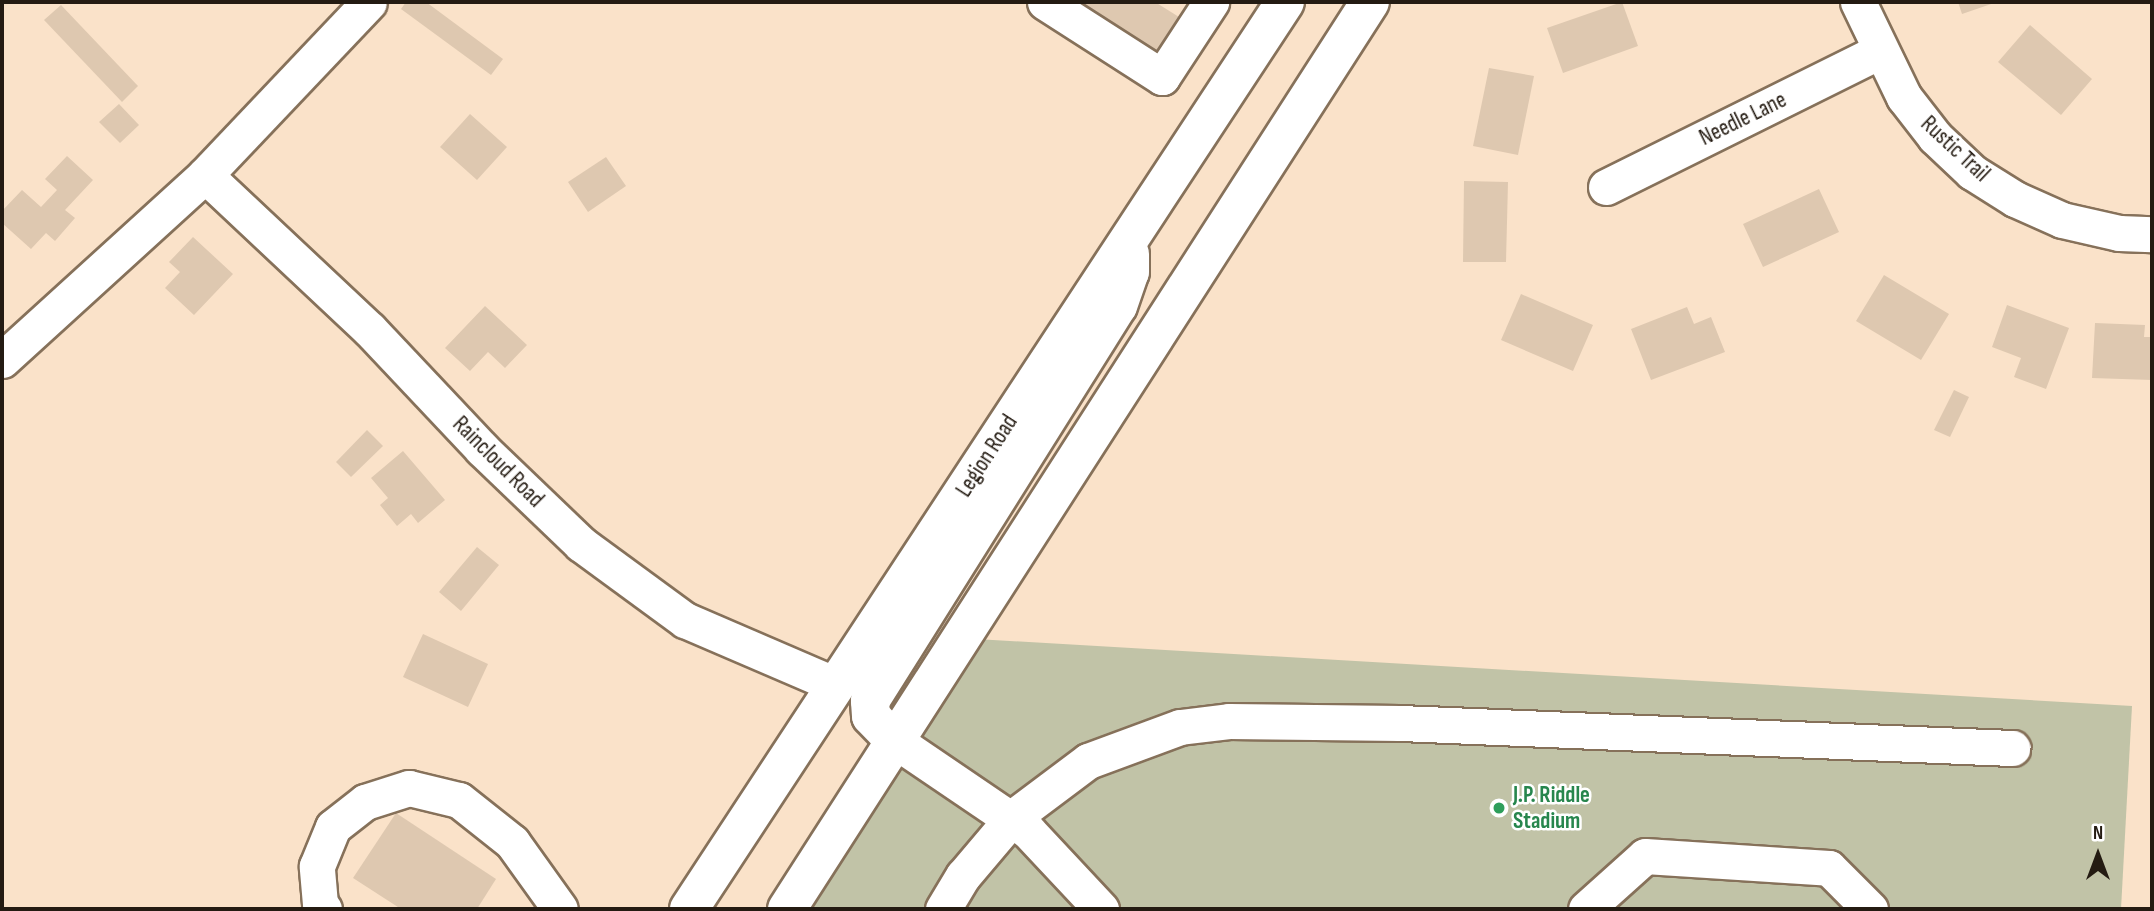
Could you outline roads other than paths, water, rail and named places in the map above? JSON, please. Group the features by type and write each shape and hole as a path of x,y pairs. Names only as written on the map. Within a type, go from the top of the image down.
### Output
{"main road":[{"name":"Legion Road","path":"689,909 1285,2"},
{"path":"787,909 1363,7"},
{"path":"894,740 871,716 870,701 1118,306 1130,272 1130,238"}],"street":[{"path":"2,360 205,175 369,2"},
{"path":"1045,2 1162,77 1203,4"},
{"name":"Rustic Trail","path":"1858,2 1904,97 1928,127 1972,172 2015,199 2062,220 2119,233 2152,234"},
{"name":"Needle Lane","path":"1606,187 1880,51"},
{"name":"Raincloud Road","path":"205,175 370,330 482,449 581,544 685,620 836,685"},
{"path":"943,909 963,876 1012,818 1088,761 1180,727 1229,722 1400,723 2012,748"},
{"path":"894,740 1012,818 1101,909"},
{"path":"324,909 320,904 317,866 332,827 365,803 409,788 459,800 512,842 560,909"},
{"path":"1586,909 1645,856 1829,868 1870,909"}],"place":[{"name":"J.P. Riddle Stadium","path":"1499,808"}]}
